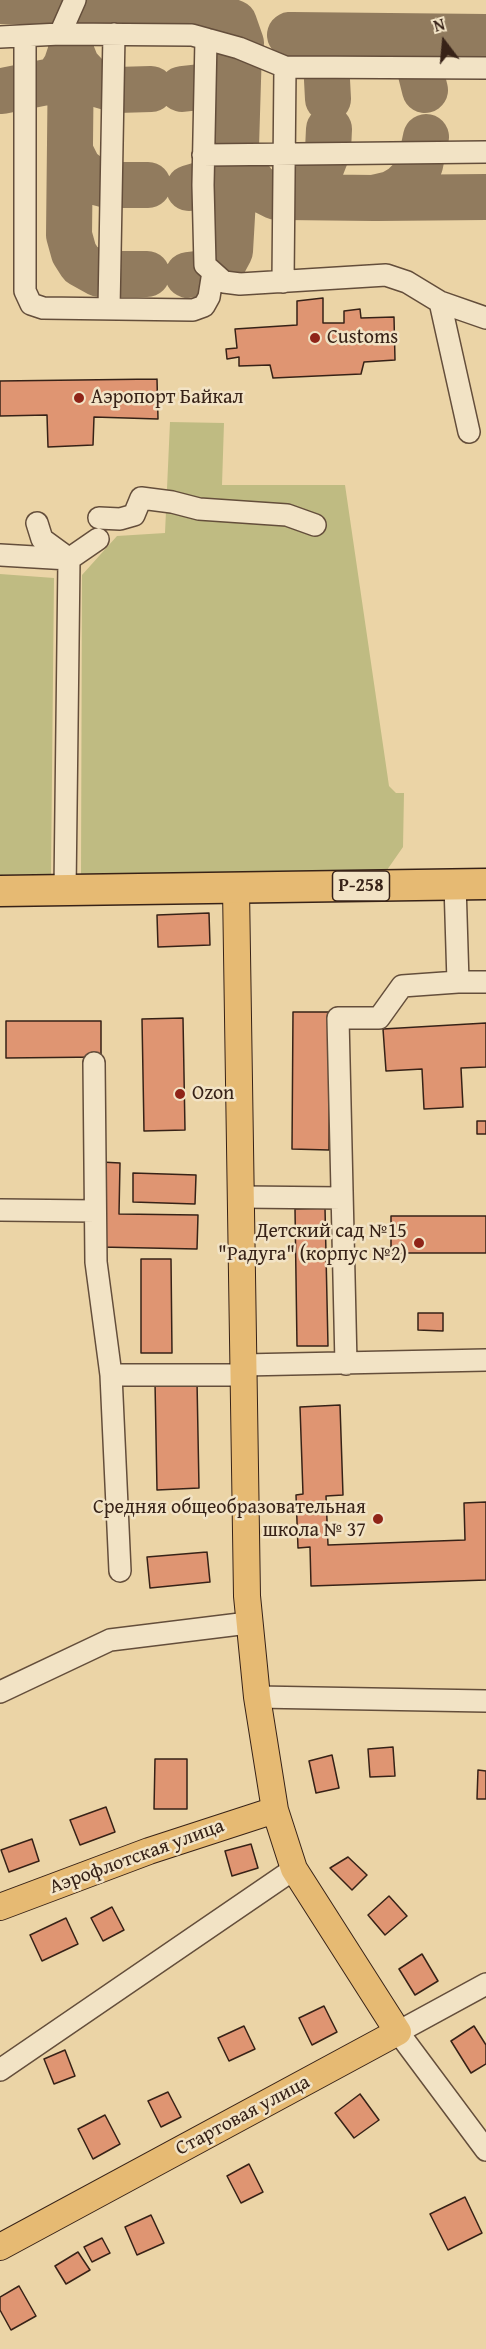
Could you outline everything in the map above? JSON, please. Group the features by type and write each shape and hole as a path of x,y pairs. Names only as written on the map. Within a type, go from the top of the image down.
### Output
{"highway":[{"name":"Р-258","path":"0,891 486,884"}],"main road":[{"path":"236,889 248,1623 257,1697 275,1810 294,1869 398,2032"},
{"name":"Аэрофлотская улица","path":"0,1907 149,1851 275,1810"},
{"name":"Стартовая улица","path":"0,2247 398,2032"}],"street":[{"path":"60,34 75,0"},
{"path":"0,37 60,34 192,35 239,48 285,67 486,68"},
{"path":"109,309 114,34"},
{"path":"25,36 25,291 31,304 43,308 193,310 204,306 209,297 213,272"},
{"path":"206,39 203,154 203,258 205,266 224,282 240,284 386,275 407,282 440,302 486,318"},
{"path":"282,282 285,67"},
{"path":"203,154 486,152"},
{"path":"440,302 469,432"},
{"path":"65,890 69,559 98,528 134,515 141,498 200,509 287,515 315,525"},
{"path":"37,523 42,539 69,559"},
{"path":"0,555 69,559"},
{"path":"455,884 458,982"},
{"path":"346,1364 338,1018 379,1018 402,986 486,982"},
{"path":"94,1063 96,1262 111,1375 120,1571"},
{"path":"241,1197 342,1198"},
{"path":"0,1210 95,1211"},
{"path":"111,1375 486,1360"},
{"path":"0,1692 110,1640 248,1623"},
{"path":"257,1697 486,1701"},
{"path":"0,2070 294,1869"},
{"name":"Стартовая улица","path":"398,2032 486,1984"},
{"path":"398,2032 486,2150"}],"shaded area":[{"path":"170,422 224,423 222,485 345,485 389,786 396,793 404,793 403,847 387,870 81,874 82,575 117,536 165,533"},
{"path":"0,574 54,578 51,874 0,875"}],"building":[{"name":"Customs","path":"323,298 323,323 344,323 344,311 360,309 361,318 394,317 395,360 364,362 361,374 273,378 270,365 239,366 239,357 227,359 226,349 237,348 235,329 297,325 297,301"},
{"name":"Аэропорт Байкал","path":"157,379 158,419 94,417 93,445 48,447 47,415 0,416 0,381"},
{"path":"209,913 210,945 158,947 157,915"},
{"path":"293,1012 330,1012 329,1150 292,1149"},
{"path":"183,1018 185,1130 144,1131 142,1019"},
{"path":"6,1021 101,1021 101,1057 6,1058"},
{"path":"486,1023 486,1067 461,1068 463,1107 424,1109 422,1069 386,1071 383,1029"},
{"path":"477,1121 486,1121 486,1134 477,1134"},
{"path":"101,1162 120,1163 119,1214 198,1215 197,1249 100,1247"},
{"path":"133,1173 196,1175 195,1204 133,1202"},
{"path":"325,1208 328,1346 297,1346 295,1209"},
{"path":"391,1216 486,1216 486,1253 391,1253"},
{"path":"141,1259 171,1259 172,1353 141,1353"},
{"path":"418,1313 443,1313 443,1331 418,1330"},
{"path":"197,1381 199,1488 157,1490 155,1382"},
{"path":"340,1405 343,1495 326,1496 328,1545 465,1540 464,1503 486,1502 486,1580 311,1586 310,1547 298,1548 296,1495 303,1494 300,1407"},
{"path":"207,1552 210,1582 150,1588 147,1557"},
{"path":"393,1747 395,1776 370,1777 368,1749"},
{"path":"332,1755 339,1788 316,1793 309,1761"},
{"path":"155,1759 187,1759 187,1809 154,1809"},
{"path":"478,1770 486,1771 486,1799 477,1799"},
{"path":"106,1807 115,1832 80,1845 70,1820"},
{"path":"32,1839 39,1861 9,1872 1,1850"},
{"path":"251,1844 258,1868 232,1876 225,1851"},
{"path":"348,1857 367,1875 352,1890 330,1868"},
{"path":"389,1896 407,1916 385,1935 368,1915"},
{"path":"112,1907 124,1930 103,1941 91,1918"},
{"path":"66,1918 78,1944 42,1961 30,1935"},
{"path":"422,1954 438,1981 415,1995 399,1969"},
{"path":"324,2006 337,2032 312,2045 299,2018"},
{"path":"244,2026 255,2049 229,2061 218,2038"},
{"path":"474,2026 486,2045 486,2064 471,2073 451,2041"},
{"path":"65,2050 75,2076 54,2084 44,2059"},
{"path":"168,2092 181,2117 161,2127 148,2101"},
{"path":"360,2094 379,2120 354,2138 335,2113"},
{"path":"105,2115 120,2144 93,2159 78,2129"},
{"path":"249,2164 263,2192 241,2203 227,2176"},
{"path":"465,2197 482,2233 448,2250 430,2214"},
{"path":"151,2215 164,2243 137,2255 125,2227"},
{"path":"102,2238 110,2253 92,2262 84,2247"},
{"path":"78,2252 90,2270 66,2284 55,2266"},
{"path":"19,2286 36,2316 11,2330 0,2310 0,2297"}],"taxiway":[{"path":"0,1 147,4 213,14 234,23 241,43 230,68 214,81 200,87 182,89"},
{"path":"290,35 303,39 322,52 326,61 328,99"},
{"path":"292,35 389,36 399,40 416,54 425,90"},
{"path":"389,36 486,37"},
{"path":"2,91 57,80 66,66 71,51 71,38"},
{"path":"189,188 213,181 231,162 236,147 239,48"},
{"path":"147,274 99,274 81,264 74,253 69,235 71,51 77,66 93,83 117,90 151,89"},
{"path":"188,275 213,272 222,266 230,251 236,147 240,165 256,187 276,197 286,197 300,192 319,173 328,150 329,129"},
{"path":"286,197 374,198 391,194 413,177 420,165 426,137"},
{"path":"72,155 79,169 96,182 107,185 148,185"},
{"path":"376,198 486,197"}],"place":[{"name":"Customs","path":"315,338"},
{"name":"Аэропорт Байкал","path":"79,398"},
{"name":"Ozon","path":"180,1094"},
{"name":"Детский сад №15 \"Радуга\" (корпус №2)","path":"419,1243"},
{"name":"Средняя общеобразовательная школа № 37","path":"378,1519"}]}
